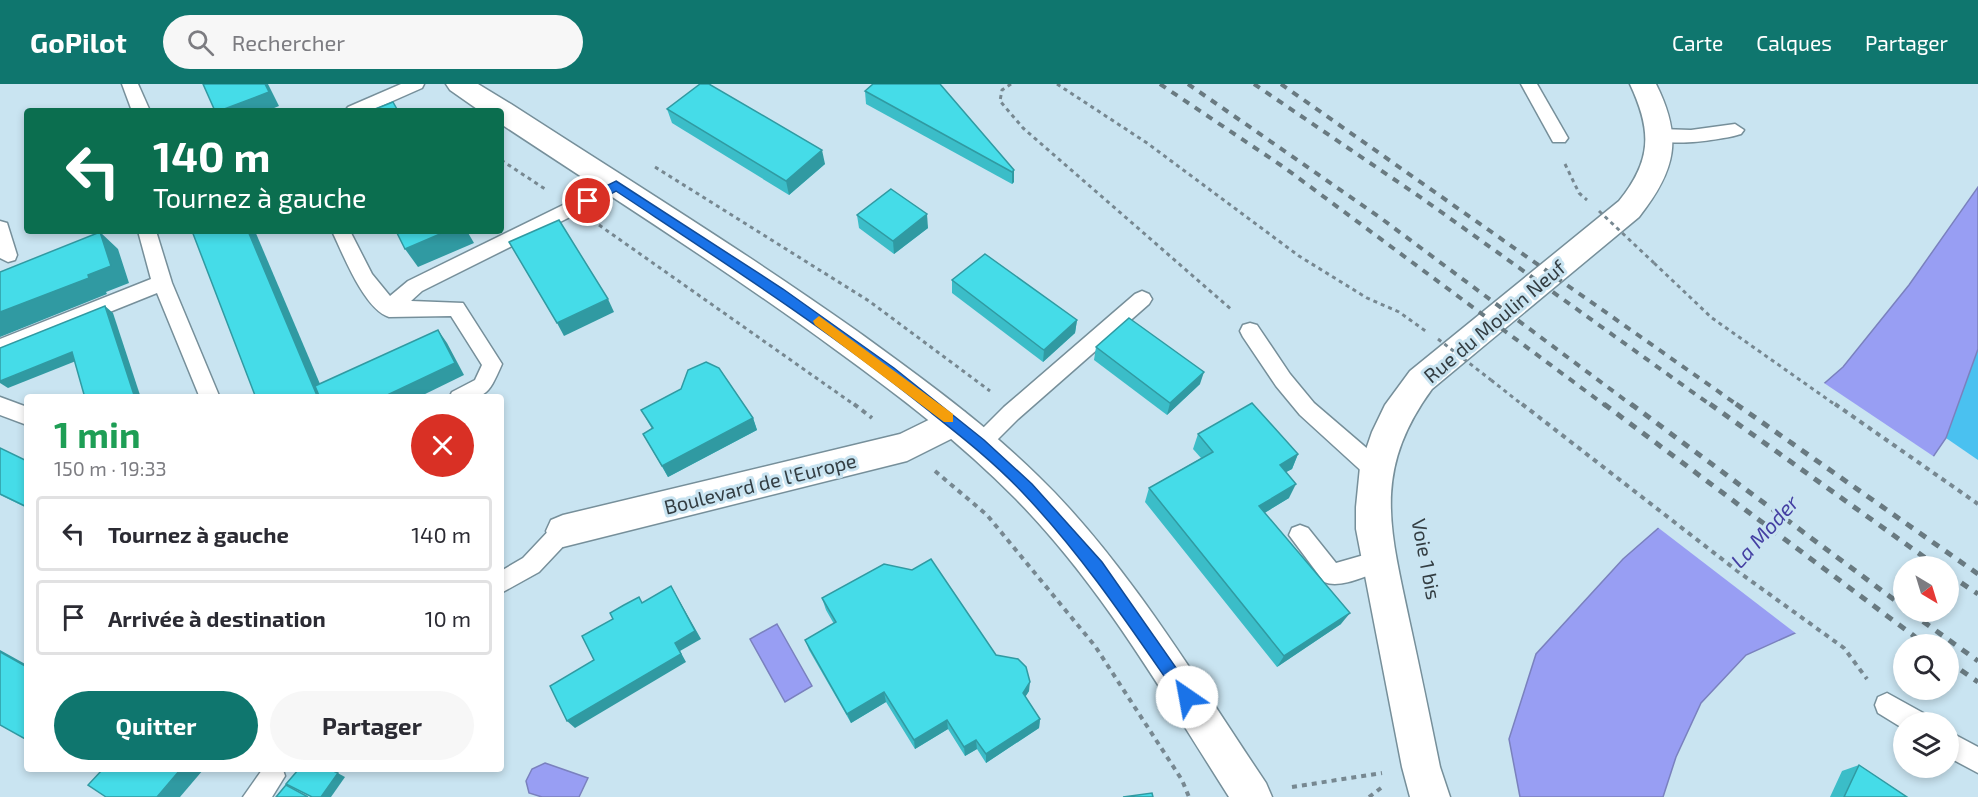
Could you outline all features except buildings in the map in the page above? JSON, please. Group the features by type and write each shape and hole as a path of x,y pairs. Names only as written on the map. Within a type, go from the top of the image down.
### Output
{"street":[{"path":"459,84 496,108"},
{"name":"Rue du Moulin Neuf","path":"1430,797 1421,767 1373,529 1372,493 1387,431 1401,405 1421,380 1629,209 1646,189 1660,157 1660,135 1658,118 1643,84"},
{"path":"504,113 779,292 890,372 980,444 1028,488 1096,567 1164,662 1252,797"},
{"name":"Boulevard de l'Europe","path":"563,531 907,447 953,422"}],"lane":[{"path":"130,84 140,108"},
{"path":"361,108 416,84"},
{"path":"1528,84 1559,138"},
{"path":"1660,135 1691,136 1735,130"},
{"path":"389,309 416,286 616,186"},
{"path":"0,228 8,255"},
{"path":"148,234 162,283 208,394"},
{"path":"342,234 365,279 389,309"},
{"path":"0,348 162,283"},
{"path":"980,444 1011,413 1142,299"},
{"path":"389,309 456,308 492,364 482,386 467,394"},
{"path":"1250,331 1283,380 1307,409 1376,471"},
{"path":"0,406 24,415"},
{"path":"504,581 531,565 563,531"},
{"path":"1300,536 1332,575 1378,561"},
{"path":"1887,705 1898,712"},
{"path":"1959,750 1978,761"},
{"path":"256,797 273,776"}],"path":[{"path":"1011,84 1002,90 1000,101 1023,128 1222,301 1250,331"},
{"path":"1057,84 1147,143 1299,256 1367,298 1398,312 1438,339 1657,509 1844,648 1887,705"},
{"path":"1559,138 1567,170 1579,193 1713,318 1788,374 1978,504"}],"shaded area":[{"path":"1978,349 1978,460 1946,438"}],"water":[{"name":"La Moder","path":"1978,187 1978,349 1946,438 1828,610 1804,629 1746,655 1701,703 1676,757 1663,797 1520,797 1509,739 1536,654 1623,559 1843,367 1909,285"},
{"path":"777,624 812,686 785,702 750,639"},
{"path":"545,763 588,778 579,797 542,797 529,793 526,781 532,769"}],"pier":[{"path":"1821,381 1936,458 1830,612 1798,635 1656,526"}],"railway":[{"path":"1160,84 1285,168 1606,406"},
{"path":"1188,84 1382,219 1633,406"},
{"path":"1254,84 1423,199 1712,406"},
{"path":"1281,84 1739,406"},
{"path":"1604,404 1911,634"},
{"path":"1631,404 1893,599"},
{"path":"1710,404 1923,556"},
{"path":"1736,404 1978,574"},
{"path":"1959,581 1978,594"},
{"path":"1924,622 1978,661"},
{"path":"1959,669 1978,682"}],"slow traffic":[{"path":"819,321 890,372 948,418"}],"route":[{"path":"588,201 616,186 779,292 890,372 980,444 1028,488 1096,567 1187,697"}]}
